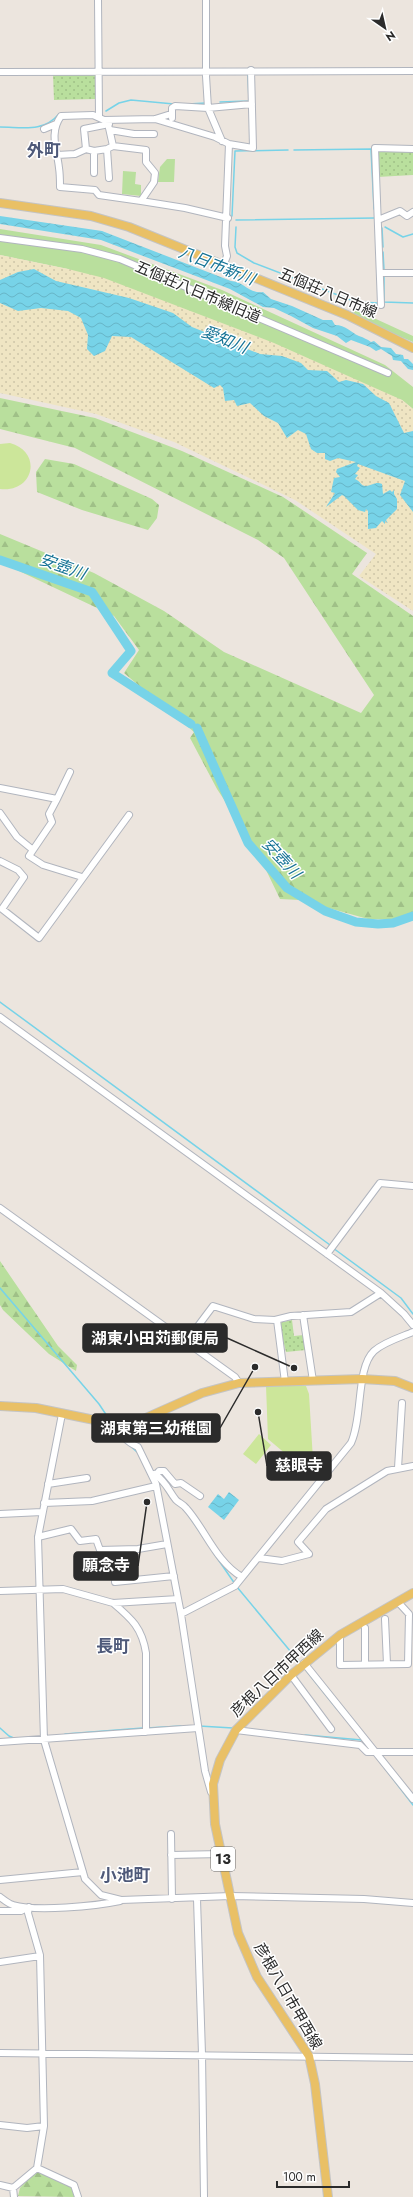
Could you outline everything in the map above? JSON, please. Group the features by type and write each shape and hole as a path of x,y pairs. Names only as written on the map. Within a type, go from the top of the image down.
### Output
{"main road":[{"name":"五個荘八日市線","path":"0,203 111,221 224,264 347,315 413,348"},
{"path":"0,1406 36,1408 104,1424 119,1425 139,1421 202,1393 239,1382 362,1379 395,1381 413,1388"},
{"name":"彦根八日市甲西線","path":"328,2197 315,2084 308,2056 250,1964 238,1933 215,1824 212,1795 218,1765 236,1730 304,1663 340,1635 413,1593"}],"street":[{"path":"98,0 99,72 105,122 110,148 108,178"},
{"path":"206,0 208,108 222,141"},
{"path":"0,72 251,70 413,71"},
{"path":"155,119 229,144 253,148 251,70"},
{"path":"172,124 172,108 175,106 208,108 252,104"},
{"path":"154,134 134,134 86,114 61,116 56,124 54,144 57,156 60,187 95,190 99,195 184,208 228,218"},
{"path":"86,149 84,129 105,122 155,119 171,114"},
{"path":"44,128 56,124"},
{"path":"224,264 227,256 225,246 228,218 229,144"},
{"path":"57,156 75,154 86,149 94,151 110,148 146,150 146,162 155,173 154,182 141,201"},
{"path":"381,305 375,148 413,149"},
{"path":"94,151 94,173"},
{"path":"378,220 400,211 407,216 413,212"},
{"name":"五個荘八日市線旧道","path":"0,238 82,249 120,259 388,373"},
{"path":"380,274 413,273"},
{"path":"70,772 49,814 52,822 29,856 43,864 82,877"},
{"path":"0,788 57,799"},
{"path":"0,813 17,837 33,850"},
{"path":"0,861 18,870 24,877 1,909 39,938 82,877 129,815"},
{"path":"0,1017 381,1293 404,1314 413,1325"},
{"path":"327,1254 380,1183 413,1186"},
{"path":"0,1208 235,1377 239,1382"},
{"path":"186,1342 213,1306 254,1319 277,1320 303,1315 351,1312 381,1293"},
{"path":"303,1315 313,1381"},
{"path":"277,1320 285,1382"},
{"path":"181,1614 235,1586 259,1558 351,1443 358,1424 362,1379 369,1357 373,1352 413,1332"},
{"path":"398,1468 402,1403"},
{"path":"62,1414 38,1537 44,1740 85,1879 101,1895 121,1900"},
{"path":"119,1425 120,1431 130,1444 138,1447 156,1485"},
{"path":"259,1558 282,1561 308,1554 298,1542 326,1509 387,1471 413,1466"},
{"path":"155,1474 164,1471 175,1484 181,1483 200,1496"},
{"path":"155,1474 165,1482 176,1499 186,1507 206,1538 234,1572 242,1577"},
{"path":"155,1474 181,1614 205,1771 212,1795"},
{"path":"48,1484 87,1478"},
{"path":"44,1503 92,1501 156,1485"},
{"path":"0,1514 42,1512"},
{"path":"38,1537 71,1529 80,1541 96,1539 100,1550 138,1549 167,1544"},
{"path":"115,1582 174,1576"},
{"path":"0,1591 64,1589 113,1603 178,1598"},
{"path":"340,1635 340,1665 408,1664 409,1614 398,1602"},
{"path":"113,1603 134,1621 144,1641 146,1653 146,1732"},
{"path":"385,1619 387,1664"},
{"path":"365,1628 365,1664"},
{"path":"304,1663 377,1752 413,1799"},
{"path":"291,1675 331,1729"},
{"path":"0,1742 198,1728"},
{"path":"236,1730 360,1745 367,1752 413,1752"},
{"path":"171,1834 172,1899"},
{"path":"172,1855 222,1854"},
{"path":"0,1880 83,1872"},
{"path":"0,1897 12,1905 29,1907 99,1905 121,1900 197,1899 231,1896 364,1899 413,1903"},
{"path":"197,1899 202,2054 204,2197"},
{"path":"0,1911 21,1911 29,1907"},
{"path":"13,2188 37,2168 44,2126 40,1956 28,1913 29,1907"},
{"path":"0,1962 40,1956"},
{"path":"0,2053 202,2054 413,2058"},
{"path":"0,2125 27,2128 44,2126"},
{"path":"37,2168 74,2185 78,2197"},
{"path":"0,2185 13,2188"},
{"path":"13,2188 14,2197"}],"green space":[{"path":"53,74 96,74 95,99 54,100"},
{"path":"375,148 413,149 413,175 377,177"},
{"path":"167,159 175,159 174,182 158,182 160,167"},
{"path":"123,171 136,172 135,184 141,185 141,196 122,194"},
{"path":"0,229 101,245 222,290 385,365 413,387 413,409 402,400 68,269 0,255"},
{"path":"352,308 413,336 413,342 352,316"},
{"path":"0,398 95,418 182,451 283,497 367,553 352,574 413,616 413,920 368,919 300,900 280,899 254,845 217,789 190,738 194,732 124,673 139,650 114,616 0,562 0,534 94,573 164,611 224,652 361,713 374,695 284,558 258,540 75,448 0,429"},
{"path":"10,443 20,448 27,455 30,463 30,471 27,479 21,485 12,489 0,489 0,444"},
{"path":"45,459 74,464 152,499 159,505 157,518 148,530 82,510 37,492 36,472"},
{"path":"0,1261 58,1346 77,1365 76,1371 49,1354 3,1310 0,1305"},
{"path":"292,1320 294,1336 304,1335 306,1350 286,1352 279,1323"},
{"path":"266,1386 306,1386 309,1394 313,1460 304,1466 300,1466 268,1439"},
{"path":"259,1434 271,1445 256,1464 243,1454"},
{"path":"37,2169 74,2186 77,2197 18,2196 20,2188"}],"sand":[{"path":"0,255 104,278 274,343 402,400 413,409 413,611 359,576 376,554 295,500 174,442 96,414 0,393"}],"water":[{"name":"八日市新川","path":"0,216 102,231 239,283 254,291 263,292 271,299 292,306 323,320 332,320 335,325 345,327 371,342 374,341 381,347 391,348 396,354 403,355 404,359 408,359 413,364 413,370 408,369 401,361 393,360 392,356 381,349 376,351 370,347 351,340 346,343 337,336 313,328 274,308 263,307 230,289 101,240 0,224"},
{"path":"34,269 56,281 129,298 173,313 192,327 260,354 282,356 301,363 308,370 327,371 339,382 346,380 363,384 376,396 389,403 404,433 413,431 413,512 400,495 405,481 358,464 357,466 360,468 355,474 358,475 355,479 364,486 380,483 382,484 383,494 390,490 392,492 394,490 394,494 397,499 397,509 386,520 388,523 385,521 385,524 382,521 376,528 368,529 368,511 366,509 365,512 358,510 344,496 342,495 326,507 335,493 331,492 334,478 340,477 336,472 337,469 356,462 338,458 330,461 325,459 325,453 317,453 311,449 306,434 298,430 287,438 278,423 264,416 250,403 237,406 234,400 225,401 223,388 220,385 214,388 131,337 112,336 105,351 94,356 87,349 88,335 81,318 68,311 41,308 18,311 0,303 0,280 18,272"},
{"path":"229,1492 239,1500 224,1520 208,1507 218,1494 224,1499"}],"waterway":[{"path":"220,102 249,101 248,74"},
{"path":"106,111 119,103 131,100 174,104"},
{"path":"188,104 206,103"},
{"path":"0,127 32,128 46,124 59,114"},
{"path":"294,150 371,149 374,209"},
{"path":"232,216 235,151 288,150"},
{"path":"236,220 375,218"},
{"path":"236,227 235,247 237,253 254,263 356,302 379,303"},
{"path":"385,227 403,237 413,234"},
{"path":"382,228 383,247"},
{"path":"383,252 384,270"},
{"path":"384,275 384,302 413,303"},
{"name":"安壺川","path":"0,560 92,592 131,651 112,673 191,724"},
{"name":"安壺川","path":"197,728 248,843 287,888 325,911 356,922 378,924 393,923 413,916"},
{"path":"0,1002 330,1245"},
{"path":"333,1248 401,1298 413,1314"},
{"path":"0,1288 99,1404 109,1419"},
{"path":"127,1443 137,1452"},
{"path":"140,1457 146,1469"},
{"path":"189,1516 208,1544"},
{"path":"213,1552 235,1584"},
{"path":"237,1587 301,1664"},
{"path":"305,1669 337,1709"},
{"path":"147,1728 181,1726"},
{"path":"199,1726 233,1728"},
{"path":"0,1728 9,1736 16,1739"},
{"path":"65,1734 143,1728"},
{"path":"305,1735 362,1740"},
{"path":"380,1762 413,1805"}],"place":[{"name":"湖東第三幼稚園","path":"255,1367"},
{"name":"湖東小田苅郵便局","path":"294,1368"},
{"name":"慈眼寺","path":"258,1412"},
{"name":"願念寺","path":"147,1502"}],"district":[{"name":"外町","path":"44,150"},
{"name":"長町","path":"113,1646"},
{"name":"小池町","path":"125,1875"}],"water label":[{"name":"愛知川","path":"225,339"}]}
